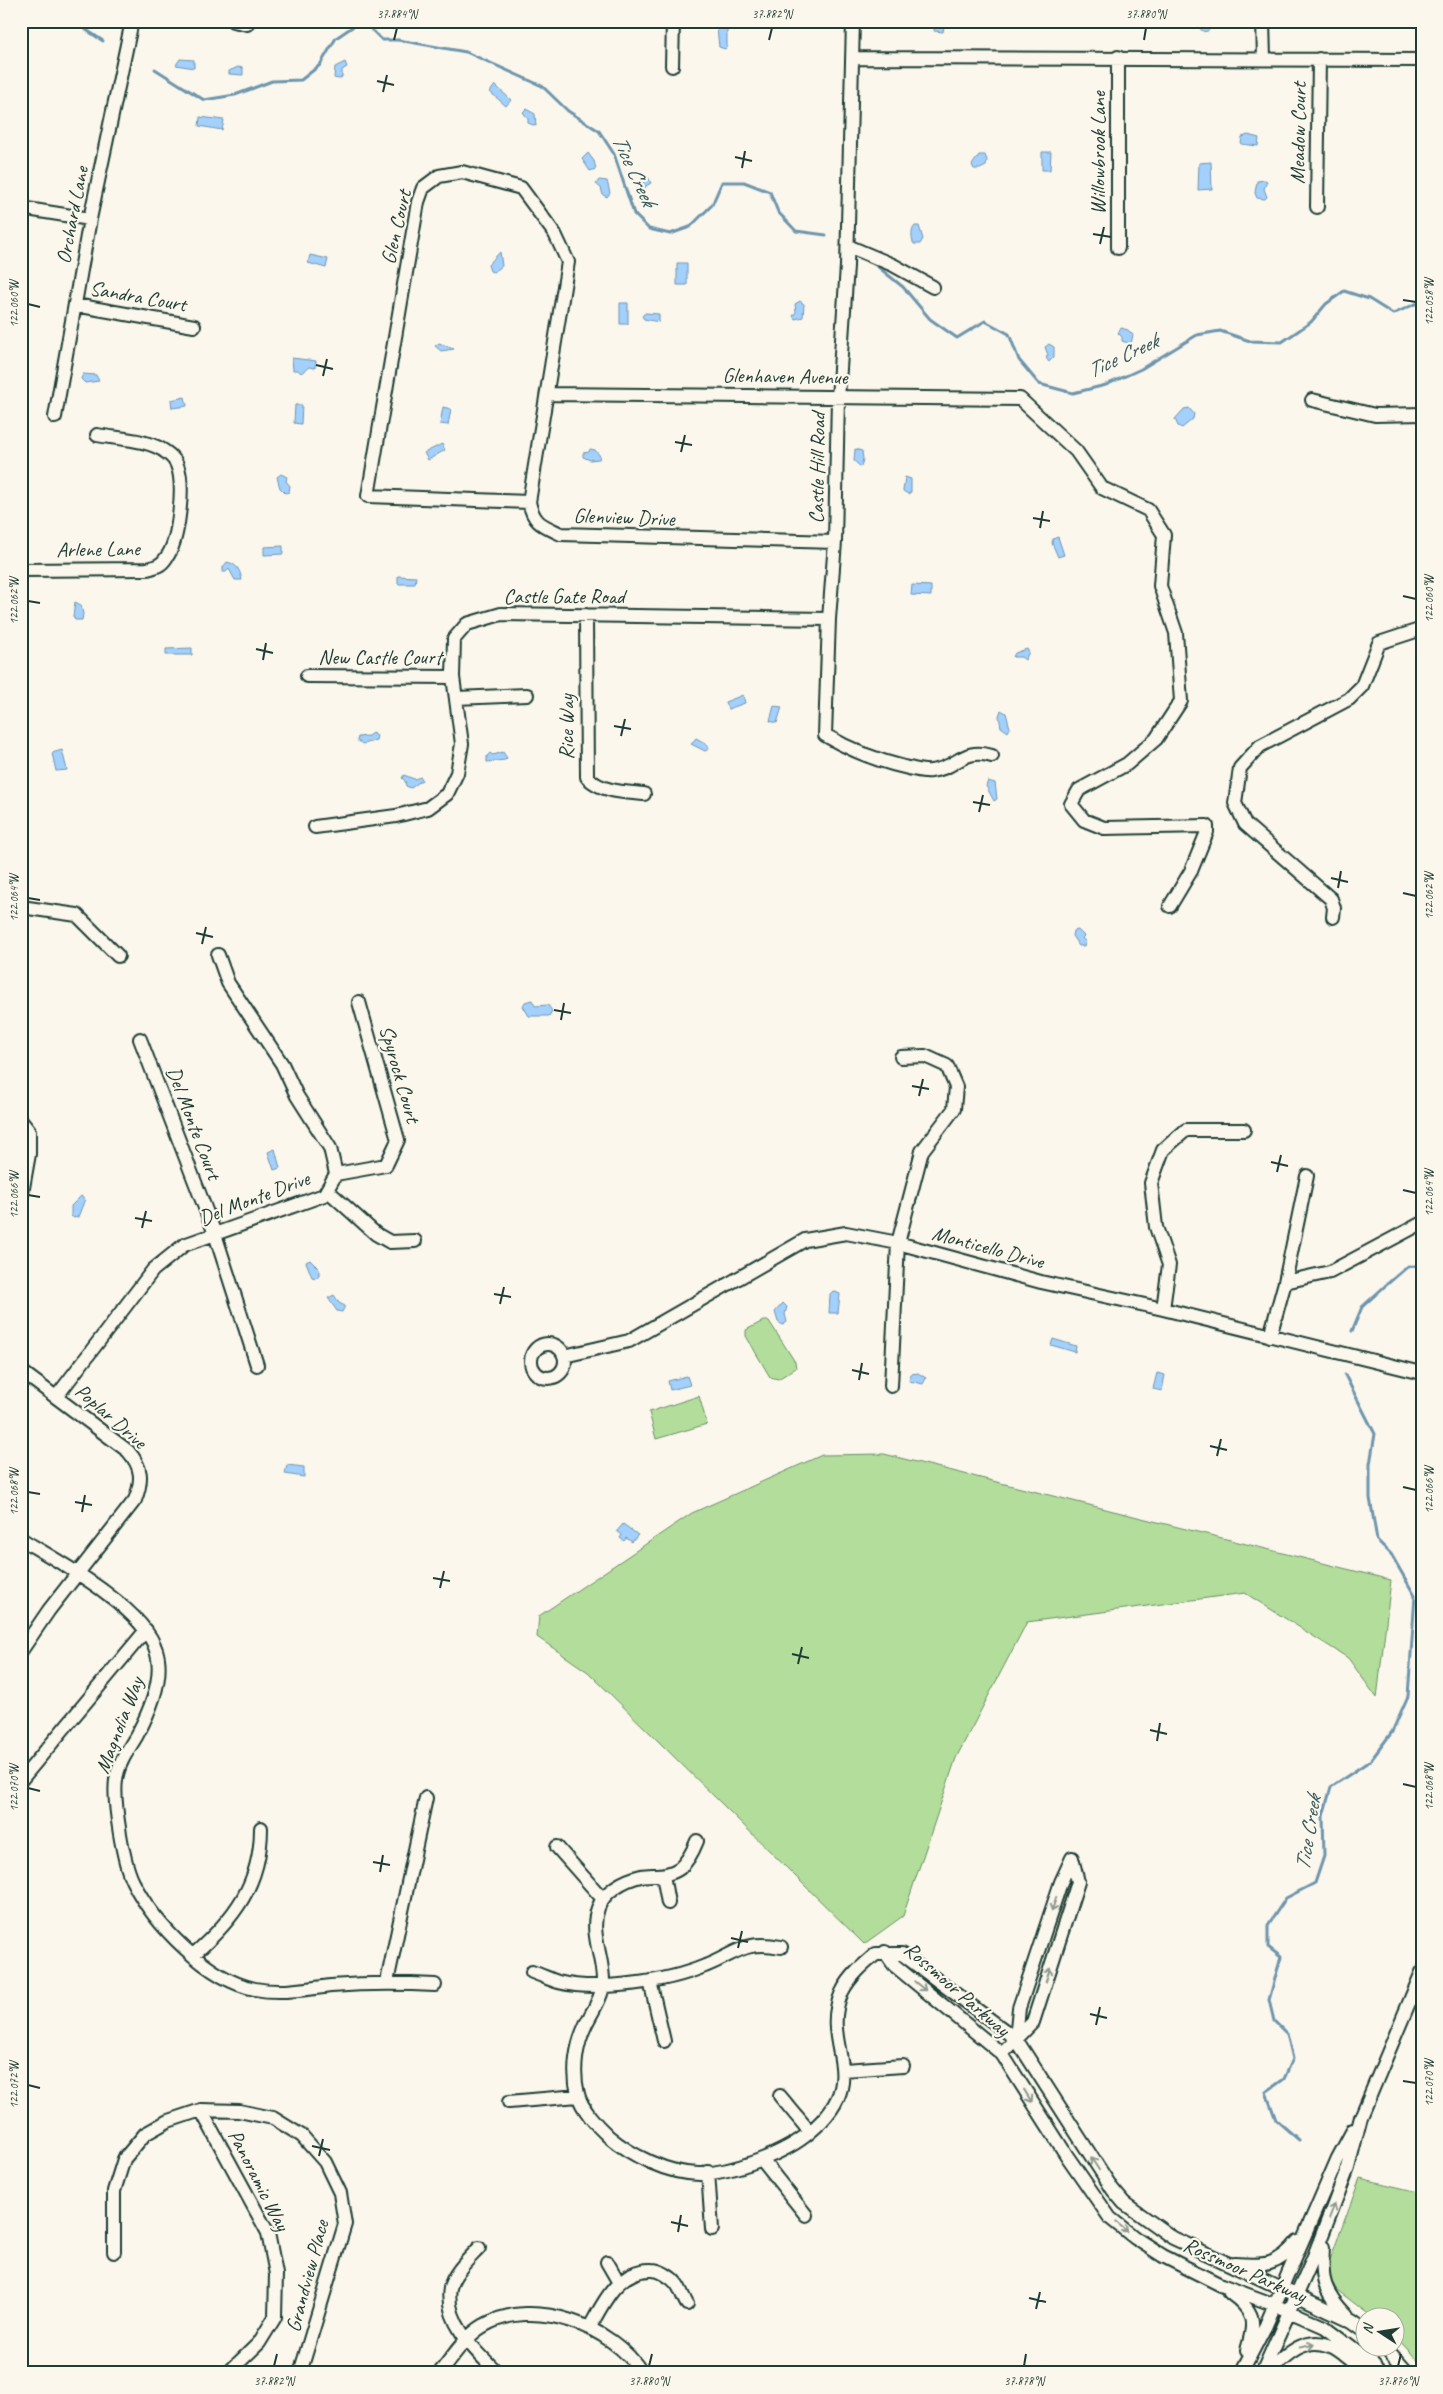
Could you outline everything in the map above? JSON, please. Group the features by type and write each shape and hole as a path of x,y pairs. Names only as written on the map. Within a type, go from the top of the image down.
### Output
{"street":[{"name":"Orchard Lane","path":"55,417 90,219 132,21"},
{"path":"233,21 247,24"},
{"path":"672,66 673,21"},
{"name":"Castle Hill Road","path":"853,21 848,246 838,398 836,542 829,619 825,735 865,756 926,771 951,765 971,753 979,752 992,756"},
{"path":"1263,21 1264,59"},
{"path":"852,58 1118,57 1422,60"},
{"name":"Willowbrook Lane","path":"1118,57 1118,248"},
{"name":"Meadow Court","path":"1317,207 1319,59"},
{"name":"Glen Court","path":"462,172 520,188 555,234 568,262 548,394 529,502 368,496 418,202 423,188 439,176 462,172"},
{"path":"21,208 90,219"},
{"path":"848,246 893,265 933,287"},
{"name":"Sandra Court","path":"76,305 194,326"},
{"name":"Glenhaven Avenue","path":"548,394 720,394 838,398 1020,399 1076,451 1102,488 1148,510 1164,535 1160,586 1176,633 1181,701 1156,739 1127,764 1079,790 1071,804 1084,820 1104,828 1207,826 1207,832 1191,871 1170,906"},
{"path":"1312,400 1375,415 1422,414"},
{"name":"Arlene Lane","path":"21,570 147,569 159,566 167,557 176,538 179,514 180,498 177,465 167,452 151,445 97,435"},
{"name":"Glenview Drive","path":"529,502 531,513 537,523 561,534 836,542"},
{"name":"Castle Gate Road","path":"315,827 404,814 428,808 448,794 457,773 462,744 453,677 454,639 467,624 501,614 829,619"},
{"name":"Rice Way","path":"586,615 586,777 594,784 609,790 644,794"},
{"path":"1333,917 1334,908 1331,899 1245,824 1235,803 1240,768 1260,746 1349,699 1362,686 1380,643 1422,629"},
{"name":"New Castle Court","path":"307,676 453,677"},
{"path":"456,698 527,696"},
{"path":"21,906 77,915 118,956"},
{"name":"Del Monte Drive","path":"57,1396 152,1270 184,1245 324,1195 336,1174 330,1148 297,1096 282,1064 228,983 218,955"},
{"name":"Spyrock Court","path":"336,1174 386,1165 398,1140 358,1002"},
{"name":"Del Monte Court","path":"140,1039 215,1234 257,1365"},
{"path":"891,1386 898,1243 922,1151 954,1109 956,1087 947,1066 925,1056 902,1057"},
{"path":"21,1121 29,1131 29,1154 21,1200"},
{"path":"1163,1309 1169,1265 1156,1228 1151,1183 1163,1150 1186,1130 1244,1130"},
{"path":"1270,1336 1285,1282 1307,1176"},
{"path":"327,1190 376,1234 390,1242 414,1242"},
{"path":"1285,1282 1330,1272 1422,1223"},
{"name":"Monticello Drive","path":"564,1356 629,1341 805,1240 846,1233 898,1243 1041,1282 1163,1309 1422,1373"},
{"name":"Poplar Drive","path":"21,1371 57,1396 128,1451 137,1462 142,1474 140,1488 135,1500 49,1610 21,1651"},
{"name":"Magnolia Way","path":"21,1539 79,1574 132,1615 146,1630 156,1650 159,1673 154,1696 139,1732 121,1763 116,1779 116,1793 124,1854 132,1880 145,1903 164,1927 193,1955 224,1978 253,1989 286,1992 387,1982 436,1985"},
{"path":"21,1780 146,1630"},
{"path":"387,1982 426,1798"},
{"path":"193,1955 214,1936 244,1898 256,1871 261,1850 261,1828"},
{"path":"697,1841 691,1855 679,1868 662,1875 642,1876 621,1883 602,1898 595,1926 603,1964 603,1986 578,2048 575,2070 578,2096 599,2127 625,2151 650,2162 697,2174 762,2160 782,2151 810,2132 828,2115 837,2102 844,2070 836,2020 842,1994 849,1980 860,1968 876,1954 885,1952"},
{"path":"557,1847 602,1898"},
{"path":"1002,2054 1033,2022 1078,1882 1072,1858 1061,1882 1019,2008 1016,2039"},
{"path":"662,1875 668,1903"},
{"path":"532,1972 558,1982 603,1986 650,1981 705,1966 749,1945 762,1943 781,1947"},
{"name":"Rossmoor Parkway","path":"885,1952 902,1954 1016,2039 1113,2190 1124,2203 1173,2238 1356,2324"},
{"name":"Rossmoor Parkway","path":"885,1952 894,1965 1002,2054 1067,2156 1110,2218 1135,2238 1163,2256 1221,2285 1275,2304 1325,2327 1370,2361 1381,2373"},
{"path":"1241,2373 1282,2289 1338,2158 1361,2117 1422,1972"},
{"path":"650,1981 664,2041"},
{"path":"844,2070 903,2066"},
{"path":"509,2102 578,2096"},
{"path":"780,2096 810,2132"},
{"name":"Grandview Place","path":"114,2252 114,2192 124,2159 145,2134 168,2121 201,2110 239,2111 273,2118 302,2136 325,2162 340,2193 345,2224 300,2373"},
{"name":"Panoramic Way","path":"201,2110 268,2233 276,2274 275,2317 259,2343 228,2373"},
{"path":"1262,2373 1324,2232 1348,2168 1361,2117"},
{"path":"762,2160 806,2216"},
{"path":"708,2172 712,2228"},
{"path":"1225,2263 1259,2266 1279,2260 1292,2248 1310,2223"},
{"path":"1324,2232 1322,2280 1326,2290 1352,2321"},
{"path":"479,2248 460,2269 450,2288 451,2306 466,2341 498,2373"},
{"path":"607,2262 618,2282"},
{"path":"590,2327 602,2304 618,2282 640,2270 658,2270 676,2282 687,2304"},
{"path":"1221,2285 1243,2302 1253,2316 1252,2336 1241,2373"},
{"path":"441,2371 466,2341 483,2326 509,2317 530,2314 556,2316 590,2327 617,2345 642,2373"},
{"path":"1267,2373 1294,2349 1320,2344 1329,2345 1366,2373"},
{"path":"1393,2356 1408,2373"}],"green space":[{"path":"763,1321 769,1321 795,1362 796,1368 778,1379 770,1377 746,1336 746,1330"},
{"path":"699,1396 707,1424 656,1439 649,1412"},
{"path":"884,1454 1391,1580 1377,1698 1348,1658 1245,1593 1027,1622 956,1758 903,1916 864,1944 588,1672 537,1637 539,1616 692,1513 822,1455"},
{"path":"1360,2178 1422,2193 1422,2365 1406,2348 1406,2306 1358,2306 1337,2290 1329,2278 1330,2260"}],"water":[{"path":"935,21 945,21 943,32 934,31"},
{"path":"1203,21 1207,21 1210,26 1209,30 1203,31 1200,28 1200,24"},
{"path":"717,28 727,28 727,47 725,49 719,47"},
{"path":"180,59 194,60 194,68 176,65"},
{"path":"345,62 347,67 342,70 342,77 339,79 334,78 335,67"},
{"path":"238,67 243,68 243,75 229,74 229,71"},
{"path":"495,85 511,100 506,106 490,92"},
{"path":"526,109 535,114 536,126 528,123 528,119 523,112"},
{"path":"200,117 224,120 222,130 199,126"},
{"path":"1248,135 1259,138 1258,146 1241,144 1242,137"},
{"path":"1042,152 1051,152 1050,170 1042,170"},
{"path":"588,153 594,161 596,169 590,171 582,159"},
{"path":"979,155 985,155 987,160 986,166 974,169 972,165"},
{"path":"1211,162 1212,189 1198,190 1199,163"},
{"path":"648,177 651,183 646,186 642,193 638,188"},
{"path":"599,180 607,181 610,193 607,197 603,195 601,188 596,184"},
{"path":"1257,181 1267,181 1264,189 1267,197 1265,199 1257,198 1255,193"},
{"path":"915,226 919,226 923,239 920,244 914,244 912,240 912,232"},
{"path":"500,252 502,266 494,272 490,271 488,265"},
{"path":"310,255 328,259 326,268 308,263"},
{"path":"677,263 687,263 687,285 677,285"},
{"path":"800,301 804,304 803,317 795,319 793,316 796,312 795,304"},
{"path":"620,303 628,303 628,324 620,324"},
{"path":"645,313 659,314 659,322 644,319 642,316"},
{"path":"1121,328 1128,330 1133,335 1131,344 1122,341 1122,337 1118,333"},
{"path":"439,343 454,349 441,351 435,346"},
{"path":"1049,344 1054,347 1054,357 1049,362 1046,358 1048,355 1045,347"},
{"path":"292,358 316,361 315,368 309,367 301,373 298,370 293,370"},
{"path":"83,374 96,375 99,381 85,383 81,379"},
{"path":"185,397 187,406 172,408 171,400"},
{"path":"295,405 302,405 301,424 294,423"},
{"path":"443,407 451,409 448,425 440,424"},
{"path":"1189,408 1194,414 1193,419 1182,428 1178,426 1175,419 1184,409"},
{"path":"442,444 445,450 428,460 424,453"},
{"path":"590,449 595,450 600,456 599,459 590,460 583,457 583,453 589,452"},
{"path":"855,449 862,451 861,467 854,461"},
{"path":"281,474 287,477 286,481 290,486 289,492 285,493 280,488 277,477"},
{"path":"905,477 911,479 911,492 908,494 903,491"},
{"path":"1058,537 1064,555 1058,557 1052,543 1053,539"},
{"path":"283,546 283,554 264,555 264,547"},
{"path":"227,562 238,568 242,580 235,580 229,569 223,572 223,567"},
{"path":"398,576 416,577 415,584 398,584"},
{"path":"912,585 931,586 931,596 911,595"},
{"path":"75,602 81,605 82,620 75,620 73,616"},
{"path":"192,648 192,655 166,655 166,649"},
{"path":"1027,649 1029,652 1025,660 1021,657 1013,657 1015,653"},
{"path":"743,695 745,703 728,709 725,702"},
{"path":"774,706 782,707 777,723 770,721"},
{"path":"1001,710 1006,713 1010,728 1008,732 1001,727 999,716"},
{"path":"372,733 377,736 376,740 363,744 357,741 358,737 368,736"},
{"path":"696,738 707,744 709,749 705,751 691,744"},
{"path":"62,750 67,770 56,771 52,753"},
{"path":"503,752 507,758 505,760 487,762 487,756 490,753 493,755"},
{"path":"404,775 414,779 421,777 422,780 411,788 406,786 402,778"},
{"path":"988,781 995,783 997,799 994,801 986,786"},
{"path":"1078,930 1084,936 1082,938 1086,942 1084,946 1079,946 1072,936 1073,931"},
{"path":"532,1000 535,1006 548,1005 552,1011 549,1016 529,1016 523,1006 525,1002"},
{"path":"275,1149 280,1168 274,1170 268,1152"},
{"path":"81,1196 85,1199 78,1217 74,1218 71,1216 71,1206"},
{"path":"310,1260 319,1269 319,1275 316,1278 312,1277 306,1262"},
{"path":"833,1291 840,1294 838,1313 829,1313 830,1294"},
{"path":"334,1295 339,1303 345,1306 342,1312 337,1311 328,1298"},
{"path":"783,1303 787,1307 785,1314 787,1322 783,1325 778,1322 775,1312"},
{"path":"1053,1339 1076,1346 1075,1352 1051,1345"},
{"path":"918,1373 926,1378 923,1384 909,1381 911,1374"},
{"path":"1157,1373 1165,1375 1162,1391 1153,1389"},
{"path":"687,1376 690,1385 670,1390 668,1381"},
{"path":"287,1465 304,1467 304,1477 285,1474"},
{"path":"623,1524 638,1535 632,1542 626,1538 624,1541 620,1538 622,1535 617,1531"}],"waterway":[{"name":"Tice Creek","path":"73,21 103,41"},
{"name":"Tice Creek","path":"155,69 204,100 235,95 272,81 301,80 320,65 336,38 361,21"},
{"name":"Tice Creek","path":"363,21 382,40 398,40 466,52 542,86 568,111 599,131 614,154 634,214 649,229 670,234 690,227 712,205 722,182 744,182 770,192 778,212 796,231 826,235"},
{"name":"Tice Creek","path":"872,262 903,287 930,319 957,338 985,321 1009,334 1019,360 1039,384 1073,393 1106,385 1141,369 1197,335 1220,331 1250,341 1282,342 1311,322 1326,304 1344,291 1369,299 1393,314 1422,301"},
{"name":"Tice Creek","path":"1352,1331 1362,1307 1407,1267 1422,1265"},
{"name":"Tice Creek","path":"1299,2140 1276,2120 1266,2092 1284,2079 1293,2059 1287,2034 1274,2021 1269,2000 1281,1957 1268,1947 1268,1925 1286,1898 1315,1883 1324,1856 1323,1816 1331,1787 1371,1760 1392,1732 1408,1696 1415,1596 1391,1554 1377,1540 1370,1498 1370,1464 1375,1434 1345,1375"}]}
